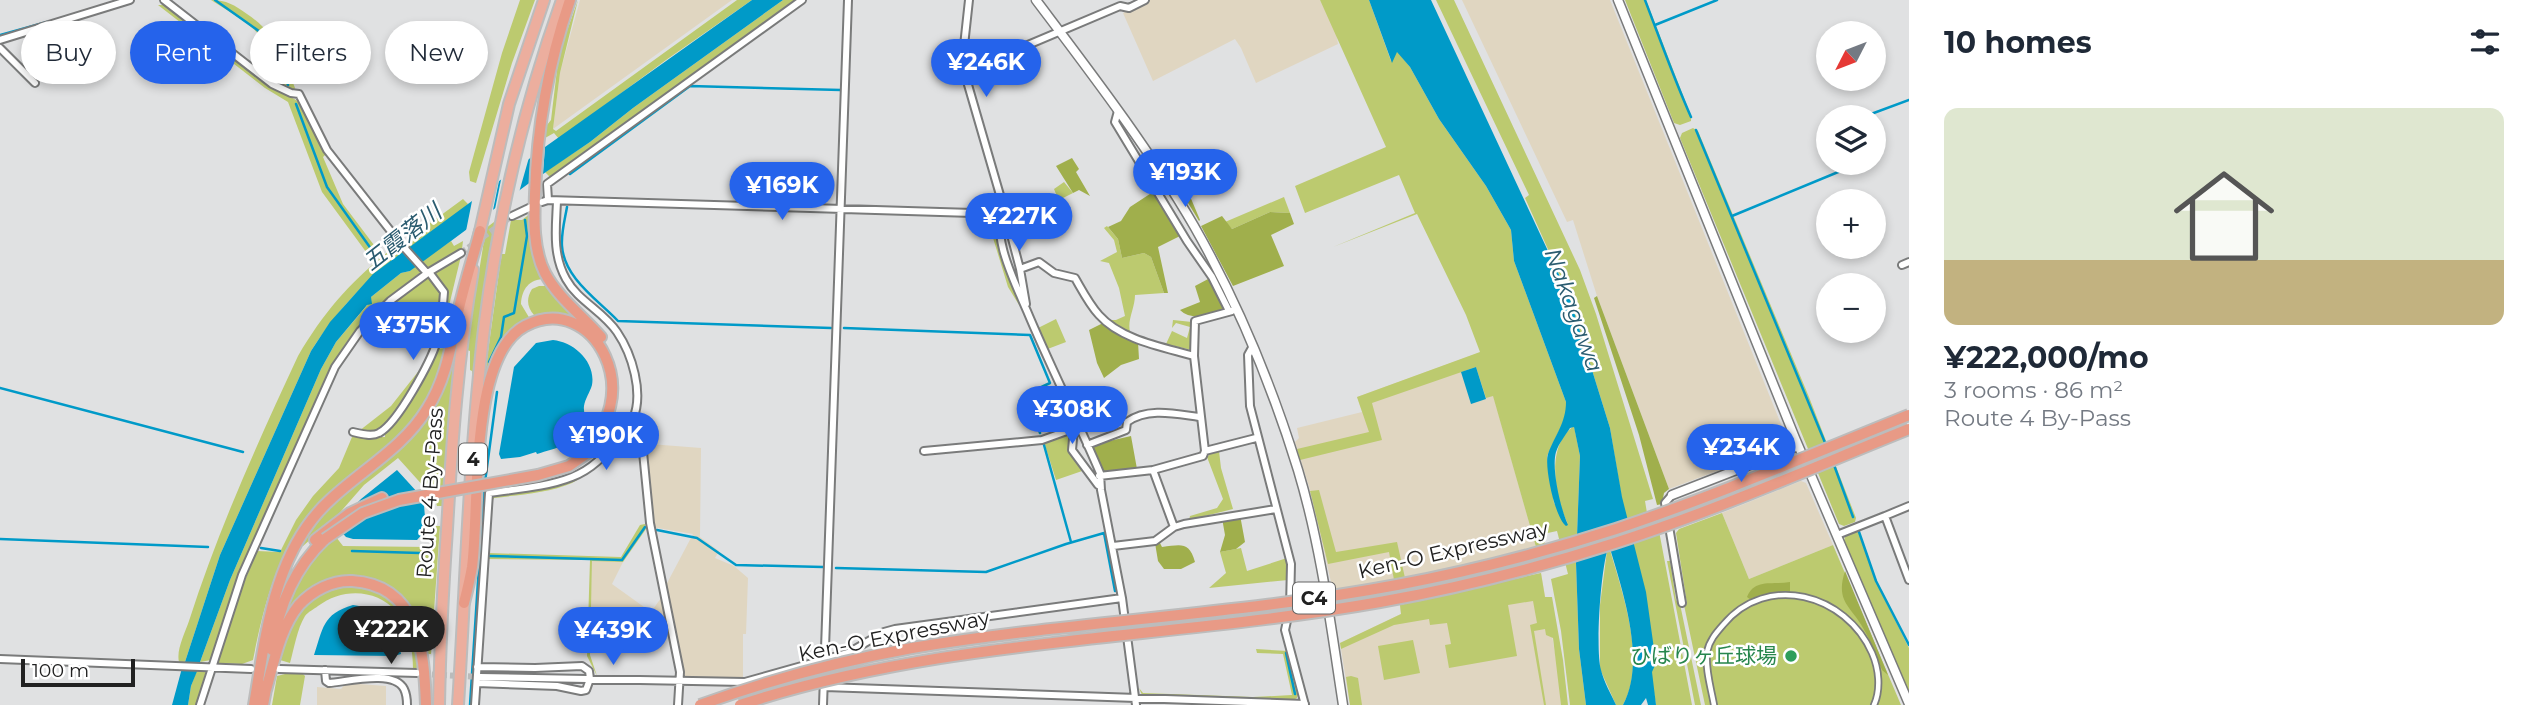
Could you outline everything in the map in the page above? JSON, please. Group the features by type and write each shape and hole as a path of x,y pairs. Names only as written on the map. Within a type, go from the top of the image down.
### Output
{"highway":[{"name":"Route 4 By-Pass","path":"439,705 440,653 460,354 491,176 515,83 544,0"},
{"name":"Route 4 By-Pass","path":"458,705 477,394 490,286 508,215 515,160 537,75 562,0"},
{"path":"271,614 298,561 324,536 362,513 417,495 548,473 569,466 596,447 611,418 620,394 620,381 614,358 601,336 560,295 545,272 537,248 542,198 538,133 547,75 570,0"},
{"path":"254,705 271,614 288,559 316,514 347,485 399,444 429,407 447,366 459,307 480,231"},
{"path":"464,603 472,567 486,397 492,370 502,348 518,331 537,321 559,320 581,328 596,341 610,368 613,389 611,418"},
{"name":"Ken-O Expressway","path":"700,705 793,676 911,649 1035,630 1308,599 1474,569 1618,528 1909,415"},
{"name":"Ken-O Expressway","path":"740,705 846,676 972,653 1312,613 1452,588 1539,566 1639,535 1909,429"},
{"path":"263,705 275,631 285,596 324,536"},
{"path":"265,690 281,640 299,605 328,585 345,581 360,582 386,590 397,598 409,614 421,650 426,705"}],"street":[{"path":"0,40 130,0"},
{"path":"164,0 272,84 299,94 327,150 403,246 444,292 437,341 407,399 379,433 371,435 353,432"},
{"path":"802,0 547,184 542,198 557,201 1001,214"},
{"path":"823,705 848,0"},
{"path":"969,0 962,64 1001,199 998,230 1013,282 1076,427 1087,445 1097,476 1113,546 1136,701"},
{"path":"1036,0 1147,152 1187,216 1253,346 1306,502 1329,614 1343,705"},
{"path":"964,72 1120,6 1129,8 1145,0"},
{"path":"1618,0 1798,446 1909,704"},
{"path":"0,48 21,69"},
{"path":"475,705 489,494 571,478 602,458 633,419 635,411 633,368 617,332 600,313 581,298 566,279 556,251 557,201"},
{"path":"508,215 531,207"},
{"path":"1001,214 1020,270 1026,309"},
{"path":"200,705 208,666 242,575 327,380 360,331 390,300 426,271 461,253"},
{"path":"1020,270 1039,262 1054,273 1075,278 1093,307 1112,327 1194,356"},
{"path":"1097,476 1153,470 1203,456 1205,451 1194,356 1195,321 1233,310"},
{"path":"825,687 1136,701 1305,705 1285,630 1290,607 1291,564 1256,438 1250,406 1248,355 1253,346"},
{"path":"1087,445 1126,430 1127,422 1144,414 1156,412 1199,417"},
{"path":"924,451 1042,440 1076,427"},
{"path":"1076,427 1072,450 1097,476"},
{"path":"1205,451 1256,438"},
{"path":"617,441 642,442 650,523 678,658 680,683 676,705"},
{"path":"1682,604 1665,503 1672,495 1798,446"},
{"path":"1153,470 1174,527"},
{"path":"1837,535 1909,506"},
{"path":"1113,546 1155,541 1174,527 1276,509"},
{"path":"1885,516 1909,580"},
{"path":"1714,705 1706,655 1715,634 1734,614 1755,601 1777,596 1797,596 1813,598 1840,611 1866,639 1879,679 1874,705"},
{"path":"478,680 745,682 855,651 884,632 895,629 1122,598"},
{"path":"0,659 251,669"},
{"path":"477,667 582,666 588,669 590,680 586,690 581,691 557,686 478,680"},
{"path":"279,669 417,673"},
{"path":"325,670 329,684 363,678 396,681 403,687 407,705"}],"shaded area":[{"path":"580,0 732,0 553,129 560,73"},
{"path":"1150,0 1320,0 1336,32 1338,44 1256,83 1235,39 1153,81 1123,13"},
{"path":"1462,0 1610,0 1789,444 1669,489 1597,296 1573,220 1567,222"},
{"path":"1481,352 1536,547 1446,570 1333,591 1311,493 1295,442 1299,438 1297,428 1362,412 1357,397"},
{"path":"650,444 701,448 700,537 719,551 715,558 734,566 748,578 746,634 743,634 743,680 683,677 683,665 665,587 693,534 652,527 646,448"},
{"path":"1801,481 1806,483 1833,545 1749,579 1722,513"},
{"path":"592,560 623,562 612,584 651,612 661,598 667,633 590,627"},
{"path":"1541,573 1560,682 1561,705 1350,705 1340,643 1401,614 1400,605"},
{"path":"346,683 386,686 386,705 317,705 317,687 341,689"}],"green space":[{"path":"211,0 234,6 256,21 250,21 250,27"},
{"path":"520,0 535,0 512,63 476,183 470,181 469,172 502,53"},
{"path":"578,0 560,73 553,129 556,131 737,0 752,0 559,139 554,133 545,138 547,125 551,120 559,53"},
{"path":"783,0 799,0 551,178 545,172 590,142"},
{"path":"1320,0 1369,0 1391,61 1397,51 1410,67 1439,119 1486,186 1511,230 1514,261 1566,402 1566,416 1547,456 1554,503 1568,524 1559,501 1555,473 1559,446 1574,426 1580,456 1576,563 1579,649 1586,705 1570,705 1561,631 1551,579 1568,574 1557,531 1543,534 1545,545 1536,547 1493,396 1486,398 1476,367 1372,403 1382,440 1300,460 1297,449 1369,432 1357,397 1480,352 1466,315 1417,214 1333,247 1415,213 1399,175 1305,213 1295,186 1386,147"},
{"path":"1436,0 1454,0 1580,270 1596,314 1653,499 1645,501 1650,531 1659,531 1692,705 1656,705 1610,428 1569,296 1525,198 1529,195"},
{"path":"1625,0 1646,0 1691,121 1680,125 1674,123"},
{"path":"158,5 166,5 186,21 179,21"},
{"path":"236,60 250,72 250,76 236,66"},
{"path":"260,84 267,84 296,100 305,110 326,154 323,157 343,204 380,253 372,260 322,192 288,102"},
{"path":"279,84 293,84 295,88 294,90"},
{"path":"1693,128 1698,131 1809,397 1856,518 1855,522 1844,526 1839,524 1680,138 1682,133"},
{"path":"1072,158 1079,169 1076,172 1090,196 1079,190 1073,193 1056,166"},
{"path":"1179,170 1200,220 1199,221 1171,175"},
{"path":"1064,182 1073,193 1061,199 1064,210 1015,239 1012,230 1021,233 1062,209 1054,189"},
{"path":"1156,190 1182,235 1158,247 1168,293 1164,293 1151,257 1144,253 1122,258 1118,239 1108,227 1121,221 1130,207"},
{"path":"1284,197 1290,213 1270,212 1232,229 1225,222"},
{"path":"463,199 468,204 462,211 408,249 403,243"},
{"path":"1270,212 1290,213 1294,224 1271,235 1284,266 1233,286 1201,226 1222,216 1232,229"},
{"path":"531,213 545,279 531,283 525,289 521,304 530,319 516,326 498,347 482,395 500,265 502,254 505,254 511,220 522,220"},
{"path":"498,219 473,381 470,351 467,347 486,228"},
{"path":"990,220 994,221 1010,280 1021,308 1008,287"},
{"path":"1107,226 1118,239 1122,258 1144,253 1151,257 1164,293 1135,295 1130,332 1107,320 1125,316 1119,288 1109,263 1100,261 1117,252 1114,240 1104,228"},
{"path":"451,241 454,246 463,241 462,249 427,268 420,262"},
{"path":"400,247 404,252 353,297 311,351 220,555 185,662 179,662 181,641 213,553 298,356 318,324 352,284 393,248"},
{"path":"461,256 440,337 447,293 436,272"},
{"path":"416,266 421,272 375,308 346,343 322,385 242,567 211,660 200,662 230,580 321,369 336,342 370,302 371,297 401,273"},
{"path":"425,277 432,279 442,295 435,318 378,315"},
{"path":"1210,278 1224,308 1202,316 1190,315 1180,310 1200,302 1195,286"},
{"path":"547,286 579,317 576,321 534,315 528,300 532,289"},
{"path":"1597,296 1669,489 1664,493 1662,504 1657,505 1639,435 1594,298"},
{"path":"1056,319 1066,342 1045,350 1038,328"},
{"path":"1173,320 1192,322 1192,350 1166,344 1172,331 1187,338 1190,327 1176,323 1172,328"},
{"path":"1103,323 1138,342 1139,359 1121,365 1104,378 1097,363 1089,330"},
{"path":"446,348 438,375 411,423 317,504 292,539 274,578 253,660 242,664 219,663 238,597 257,551 280,552 296,520 313,496 339,468 352,437 385,437 385,433 417,390 437,349"},
{"path":"450,366 453,367 442,506 437,506 435,499 398,458 364,485 336,517 301,545 336,500 393,454 422,425 434,408"},
{"path":"421,368 410,392 389,421 376,431 359,431 391,406"},
{"path":"1066,434 1070,437 1070,452 1085,470 1056,480 1044,442"},
{"path":"1131,436 1137,469 1101,471 1090,449 1092,445"},
{"path":"1219,451 1233,509 1189,520 1190,516 1217,508 1223,499 1207,457 1212,452"},
{"path":"608,454 610,461 600,464 572,483 544,491 494,498 491,504 489,553 621,557 640,525 645,524 646,529 623,562 592,561 590,655 597,676 587,656 590,560 487,559 490,499 492,497 566,480 594,466"},
{"path":"1319,490 1336,552 1397,542 1405,578 1394,580 1389,552 1328,564 1310,491"},
{"path":"1722,513 1749,579 1833,545 1901,705 1705,705 1684,605 1687,604 1676,533 1679,529"},
{"path":"1240,515 1245,542 1236,549 1220,552 1225,535 1222,518"},
{"path":"433,526 440,526 431,654 425,654 408,605 397,592 371,579 341,578 284,619 304,574 336,537 343,546 430,547"},
{"path":"1857,528 1876,582 1909,648 1909,693 1844,541 1846,533"},
{"path":"1159,541 1162,547 1187,547 1195,562 1181,569 1164,569 1158,561 1155,543"},
{"path":"1608,543 1625,603 1633,646 1630,687 1623,705 1616,705 1600,669 1600,605"},
{"path":"1241,548 1247,571 1287,558 1288,580 1209,588 1226,573 1220,552"},
{"path":"1667,561 1670,561 1676,600 1680,604 1701,705 1695,705"},
{"path":"1845,571 1888,675 1882,670 1866,633 1843,597 1842,581"},
{"path":"1541,573 1545,597 1552,597 1568,705 1561,705 1553,638 1546,635 1545,629 1534,631 1544,705 1530,625 1537,623 1533,601 1508,605 1517,656 1449,668 1445,645 1451,644 1447,623 1430,625 1429,619 1394,625 1341,649 1340,643 1401,614 1400,605"},
{"path":"1790,582 1790,592 1770,593 1751,600 1747,597 1754,587 1759,585"},
{"path":"353,586 383,596 402,614 414,639 419,670 413,669 410,639 397,612 379,598 359,593 327,600 308,613 300,627 290,663 280,660 290,631 303,609 323,594"},
{"path":"1413,640 1420,673 1384,680 1378,646"},
{"path":"1256,649 1288,651 1299,692 1297,698 1142,695 1139,688 1143,693 1253,697 1292,695 1283,654 1257,653"},
{"path":"197,670 206,671 197,705 188,705 191,686"},
{"path":"289,673 305,676 300,705 272,705 277,676"},
{"path":"1346,677 1358,678 1362,705 1350,705"}],"water":[{"path":"752,0 783,0 543,174 545,147"},
{"path":"1369,0 1431,0 1569,296 1610,428 1622,497 1646,592 1656,663 1652,672 1656,705 1648,705 1646,698 1641,705 1623,705 1630,687 1633,646 1609,545 1601,587 1599,659 1616,705 1586,705 1579,649 1576,563 1580,456 1574,427 1570,428 1560,443 1555,459 1562,510 1568,525 1566,526 1554,503 1547,460 1562,423 1566,402 1514,261 1511,230 1486,186 1439,119 1410,67 1397,52 1392,63"},
{"path":"533,156 532,181 371,297 372,304 367,305 336,342 321,369 230,580 200,662 185,662 220,555 311,351 330,322 373,274"},
{"path":"553,340 576,349 591,369 592,385 584,406 587,428 582,434 558,448 501,459 499,454 514,367 536,343"},
{"path":"1476,367 1486,399 1471,404 1461,372"},
{"path":"397,470 418,493 417,498 424,505 426,530 417,540 346,537 335,525 361,499"},
{"path":"353,605 374,610 388,619 396,634 401,654 314,655 329,618"},
{"path":"182,668 198,669 191,686 188,705 172,705"}],"pier":[{"path":"530,154 518,196 494,214 502,175"},
{"path":"500,176 492,215 465,236 473,196"}],"waterway":[{"path":"215,0 263,34 277,57 288,85"},
{"path":"1645,0 1691,117"},
{"path":"1655,25 1717,0"},
{"path":"0,35 21,29"},
{"path":"570,174 690,86 841,90"},
{"path":"1886,108 1909,100"},
{"name":"五霞落川","path":"296,104 327,187 374,253"},
{"path":"1696,130 1826,445"},
{"path":"1732,216 1831,175"},
{"path":"567,207 562,241 564,258 583,288 618,321 831,328"},
{"path":"489,362 501,337 504,317 514,313 527,236 525,220"},
{"path":"844,328 1030,335 1050,383 1033,391 1047,423 1038,427 1040,433"},
{"path":"0,388 243,452"},
{"path":"485,482 497,392"},
{"path":"1044,445 1071,542"},
{"path":"1834,465 1853,517"},
{"path":"470,705 484,488"},
{"path":"490,556 622,560 645,527"},
{"path":"1858,529 1876,581 1909,645"},
{"path":"657,530 697,538 736,565 823,567"},
{"path":"836,568 986,572 1104,533 1115,591"},
{"path":"0,539 208,547"},
{"path":"261,548 280,551"},
{"path":"352,551 420,553"},
{"path":"1286,653 1295,694"}],"tunnel":[{"path":"461,253 512,216"},
{"path":"423,674 480,677"}],"place":[{"name":"ひばりヶ丘球場","path":"1791,656"}],"water label":[{"name":"Nakagawa","path":"1574,310"}]}
